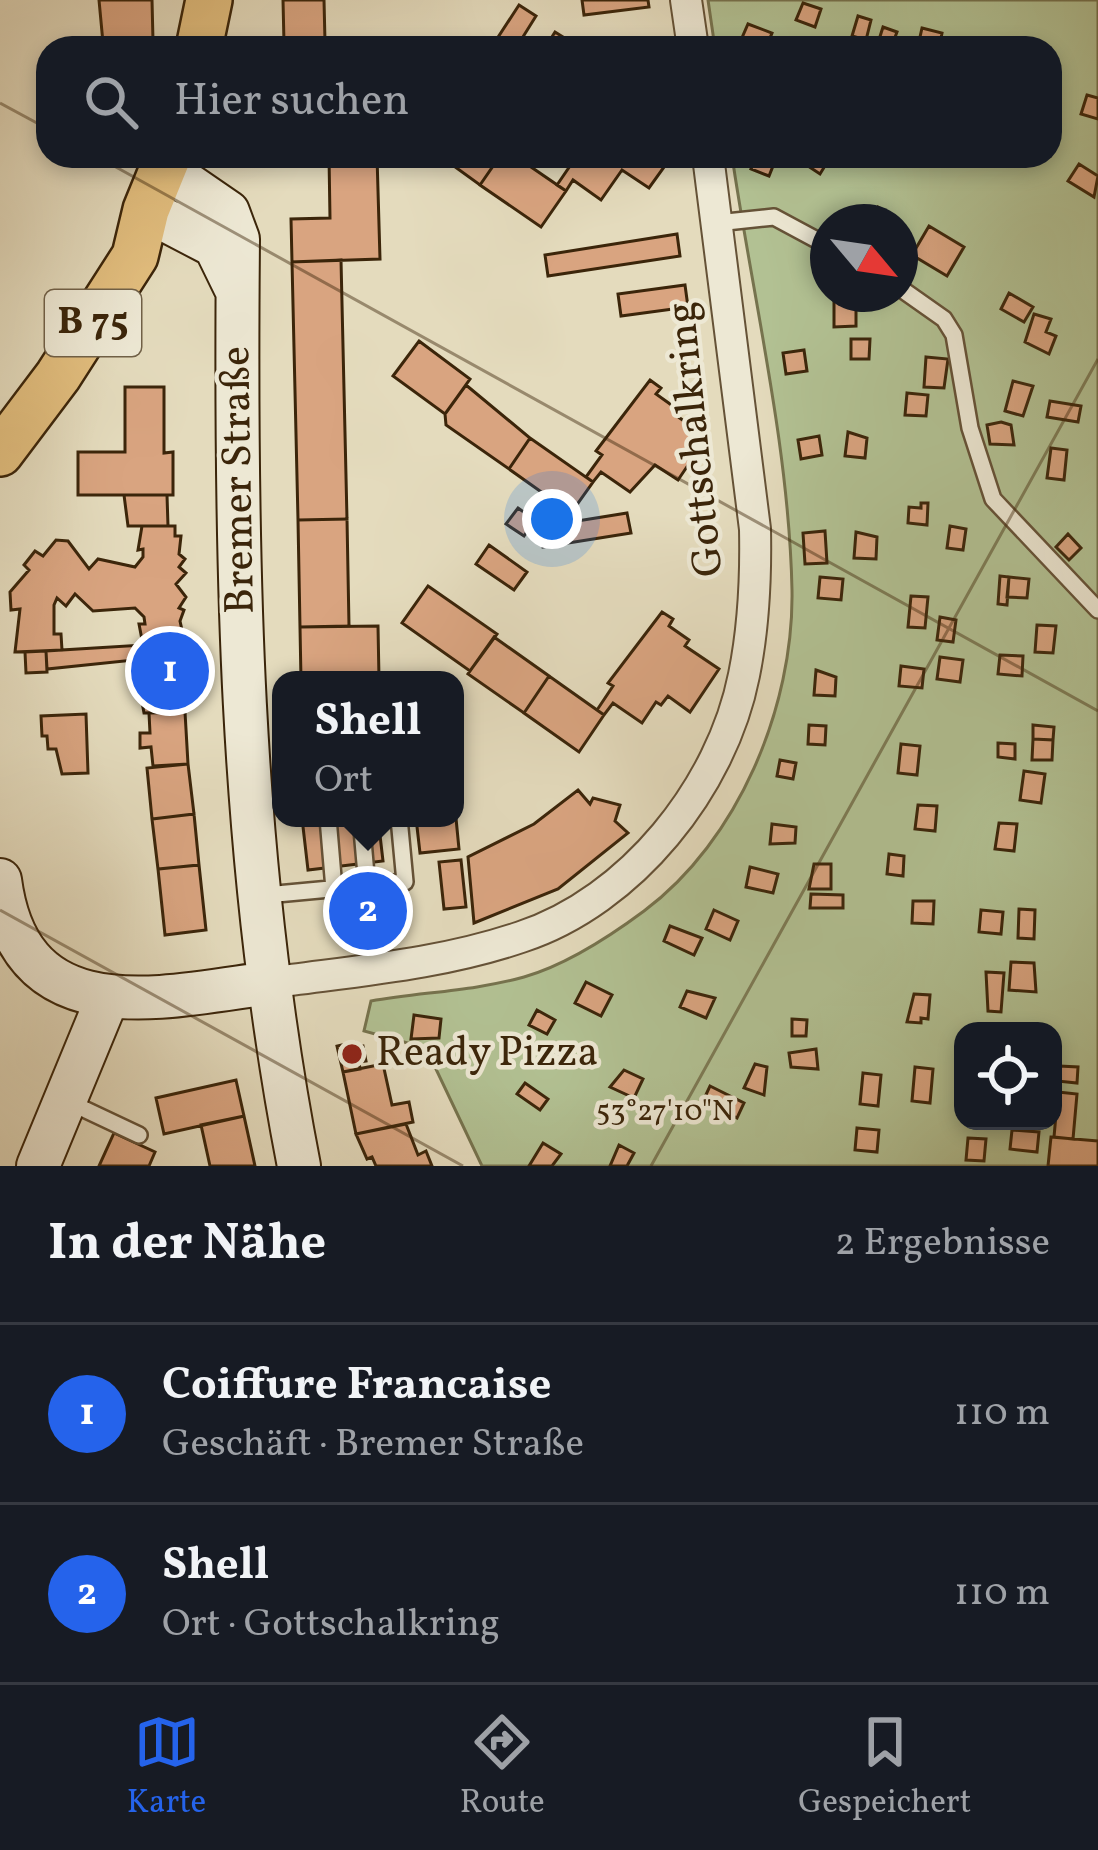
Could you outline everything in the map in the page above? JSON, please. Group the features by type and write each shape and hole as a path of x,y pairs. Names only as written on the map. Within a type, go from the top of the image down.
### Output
{"main road":[{"path":"202,36 209,0"},
{"name":"Bremer Straße","path":"164,168 146,210 215,246 237,293"},
{"name":"Bremer Straße","path":"173,168 228,212 238,239 261,778 257,896 299,1166"},
{"name":"B 75","path":"8,439 58,376 135,256 146,210"},
{"path":"0,880 14,933 33,959 74,990 107,999 269,983"},
{"path":"40,1165 107,999"}],"street":[{"path":"686,0 691,36"},
{"name":"Gottschalkring","path":"269,983 458,955 552,924 643,859 709,767 744,677 756,574 755,529 710,168"}],"lane":[{"path":"717,223 774,217 810,236"},
{"path":"918,301 944,319 954,335 970,428 993,499 1098,610"},
{"path":"329,827 334,889"},
{"path":"362,827 367,886"},
{"path":"257,896 405,882 400,827"},
{"path":"67,1101 139,1135"}],"green space":[{"path":"708,0 1098,0 1098,1166 482,1166 426,1048 364,1031 371,1001 524,977 571,958 644,911 707,848 754,768 783,680 792,590 784,482 734,168 1062,168 1062,36 713,36"}],"building":[{"path":"99,0 152,0 153,36 102,36"},
{"path":"283,0 324,0 325,36 284,36"},
{"path":"582,0 648,0 649,7 584,15"},
{"path":"803,3 821,9 815,27 796,20"},
{"path":"519,5 536,16 524,36 499,36"},
{"path":"858,16 871,20 867,36 852,36"},
{"path":"748,24 772,33 771,36 743,36"},
{"path":"883,27 897,32 896,36 880,36"},
{"path":"922,28 942,33 941,36 920,36"},
{"path":"1087,95 1098,98 1098,119 1081,114"},
{"path":"1079,164 1098,176 1094,197 1068,181"},
{"path":"329,168 377,168 380,259 292,262 291,219 330,218"},
{"path":"457,168 492,168 480,185"},
{"path":"492,168 532,168 566,191 541,227 480,185"},
{"path":"569,168 663,168 649,188 622,170 601,200 573,180 566,191 557,185"},
{"path":"751,168 772,168 769,176"},
{"path":"929,226 964,247 947,276 918,259 918,245"},
{"path":"677,234 680,256 548,276 545,255"},
{"path":"341,260 347,519 298,520 292,262"},
{"path":"685,285 688,307 621,316 618,294"},
{"path":"1009,293 1033,307 1024,322 1001,309"},
{"path":"834,312 856,312 856,326 834,327"},
{"path":"1034,314 1051,319 1046,332 1056,336 1049,354 1025,342"},
{"path":"851,339 870,339 869,359 851,359"},
{"path":"419,341 470,379 445,414 393,376"},
{"path":"804,350 807,371 786,374 783,353"},
{"path":"926,357 948,359 944,388 924,387"},
{"path":"650,380 661,388 656,394 677,409 674,414 707,437 678,480 655,465 630,492 601,472 593,482 586,477 602,455 596,451"},
{"path":"1013,381 1033,386 1023,416 1005,411"},
{"path":"466,385 530,438 509,469 446,425 445,414"},
{"path":"125,387 164,387 164,453 173,452 173,495 78,495 78,452 125,452"},
{"path":"907,393 928,395 926,416 905,415"},
{"path":"1050,401 1081,406 1078,422 1047,417"},
{"path":"987,425 1011,425 1014,445 990,444"},
{"path":"848,432 867,438 865,458 845,456"},
{"path":"819,436 822,455 801,459 798,440"},
{"path":"530,438 593,482 571,513 509,469"},
{"path":"1051,448 1067,450 1064,480 1047,478"},
{"path":"124,495 167,495 168,526 128,526"},
{"path":"921,503 928,503 927,525 908,523 909,507 921,508"},
{"path":"518,508 535,520 524,536 506,524"},
{"path":"627,513 631,533 543,547 540,527"},
{"path":"347,519 349,626 300,627 298,520"},
{"path":"142,526 175,526 175,536 181,536 179,554 185,559 179,567 186,573 176,584 186,597 179,608 184,610 180,621 184,639 177,638 177,645 143,645 139,624 145,624 144,617 135,608 93,611 75,594 66,606 57,598 54,605 54,634 61,634 62,650 15,652 20,609 11,610 10,592 29,570 24,565 35,551 43,556 56,540 68,541 89,569 98,559 135,567 143,557 143,549 138,550"},
{"path":"950,526 966,529 963,550 947,548"},
{"path":"825,531 827,563 805,564 803,533"},
{"path":"856,532 877,537 876,559 854,558"},
{"path":"1068,534 1081,548 1069,560 1056,547"},
{"path":"489,545 527,572 514,590 476,564"},
{"path":"1000,576 1009,577 1007,605 998,604"},
{"path":"820,577 843,579 841,600 818,598"},
{"path":"1009,577 1029,579 1027,598 1007,597"},
{"path":"428,586 497,634 470,671 402,623"},
{"path":"911,596 928,597 925,628 908,627"},
{"path":"662,612 673,619 669,626 689,640 685,646 719,669 690,712 668,696 661,705 656,702 642,723 613,703 604,715 597,710 613,686 608,683"},
{"path":"940,617 956,620 953,642 937,640"},
{"path":"1037,625 1056,626 1053,653 1035,652"},
{"path":"378,626 379,671 301,671 300,627"},
{"path":"494,637 549,676 524,713 468,674"},
{"path":"143,645 184,645 185,712 144,713 138,680 144,680"},
{"path":"143,645 144,659 47,669 46,651"},
{"path":"46,651 47,672 26,673 25,652"},
{"path":"1000,655 1023,656 1022,676 998,674"},
{"path":"940,657 963,660 960,682 937,679"},
{"path":"901,666 924,669 922,688 899,686"},
{"path":"816,670 836,677 835,696 814,695"},
{"path":"549,676 604,715 579,752 524,713"},
{"path":"185,712 188,764 153,766 151,747 140,748 140,733 150,733 149,713"},
{"path":"86,714 88,773 62,774 56,749 48,749 47,736 42,736 41,716"},
{"path":"809,725 826,726 825,745 808,744"},
{"path":"1033,725 1054,727 1053,740 1033,739"},
{"path":"1033,739 1053,740 1052,760 1032,760"},
{"path":"998,743 1015,744 1015,759 998,757"},
{"path":"901,744 920,746 917,775 898,773"},
{"path":"780,760 796,763 793,779 777,776"},
{"path":"188,764 194,814 152,819 147,768"},
{"path":"1024,771 1045,774 1041,803 1020,800"},
{"path":"578,790 590,804 593,798 620,805 615,821 628,833 558,889 474,923 468,857 534,824"},
{"path":"918,805 937,806 935,831 915,829"},
{"path":"194,814 199,865 158,869 152,819"},
{"path":"999,823 1017,824 1014,851 995,849"},
{"path":"772,824 796,827 795,843 770,844"},
{"path":"303,827 379,827 383,861 308,870"},
{"path":"417,827 457,827 459,849 420,853"},
{"path":"889,854 904,856 903,876 887,874"},
{"path":"461,860 466,907 444,909 439,862"},
{"path":"814,864 831,864 831,889 809,889"},
{"path":"199,865 206,930 165,935 158,869"},
{"path":"750,867 778,874 773,893 746,887"},
{"path":"811,894 843,895 843,908 810,908"},
{"path":"391,897 393,919 345,924 343,903"},
{"path":"913,901 934,901 933,924 912,923"},
{"path":"1019,909 1035,910 1034,939 1018,938"},
{"path":"714,910 738,921 730,940 706,929"},
{"path":"981,910 1003,912 1001,934 979,932"},
{"path":"670,926 702,938 694,955 664,941"},
{"path":"1011,962 1034,963 1036,992 1009,990"},
{"path":"986,972 1004,973 1001,1012 988,1011"},
{"path":"586,982 612,995 601,1016 575,1003"},
{"path":"687,991 715,998 706,1018 680,1007"},
{"path":"914,994 930,995 928,1019 921,1018 921,1023 907,1022"},
{"path":"537,1010 555,1020 547,1034 529,1025"},
{"path":"414,1015 441,1019 439,1038 411,1039"},
{"path":"792,1019 807,1020 806,1036 792,1036"},
{"name":"Ready Pizza","path":"354,1042 355,1048 363,1046 366,1061 359,1062 360,1069 343,1072 337,1046"},
{"path":"816,1049 818,1069 791,1067 789,1053"},
{"path":"383,1064 392,1105 409,1102 413,1122 356,1134 343,1072"},
{"path":"755,1064 767,1067 764,1095 744,1088"},
{"path":"1062,1066 1078,1067 1077,1083 1062,1082"},
{"path":"915,1067 933,1069 930,1103 912,1101"},
{"path":"624,1070 643,1079 634,1098 610,1087"},
{"path":"863,1073 881,1075 878,1106 860,1104"},
{"path":"236,1080 244,1116 164,1134 156,1098"},
{"path":"525,1083 548,1099 540,1110 517,1094"},
{"path":"710,1086 744,1103 737,1118 703,1101"},
{"path":"1062,1092 1077,1094 1073,1139 1054,1137 1055,1130 1062,1130"},
{"path":"244,1116 255,1166 210,1166 201,1125"},
{"path":"406,1124 418,1155 426,1151 432,1166 376,1166 372,1157 367,1159 356,1134"},
{"path":"857,1128 879,1130 877,1152 855,1150"},
{"path":"1012,1130 1039,1132 1037,1152 1010,1149"},
{"path":"114,1133 155,1152 149,1166 99,1166"},
{"path":"1051,1137 1098,1141 1098,1166 1048,1166"},
{"path":"968,1138 986,1139 984,1161 966,1160"},
{"path":"543,1143 561,1154 552,1166 529,1166"},
{"path":"619,1145 634,1153 627,1166 610,1166"}],"place":[{"name":"Coiffure Francaise","path":"170,671"},
{"name":"Shell","path":"368,911"},
{"name":"Ready Pizza","path":"352,1054"}]}
